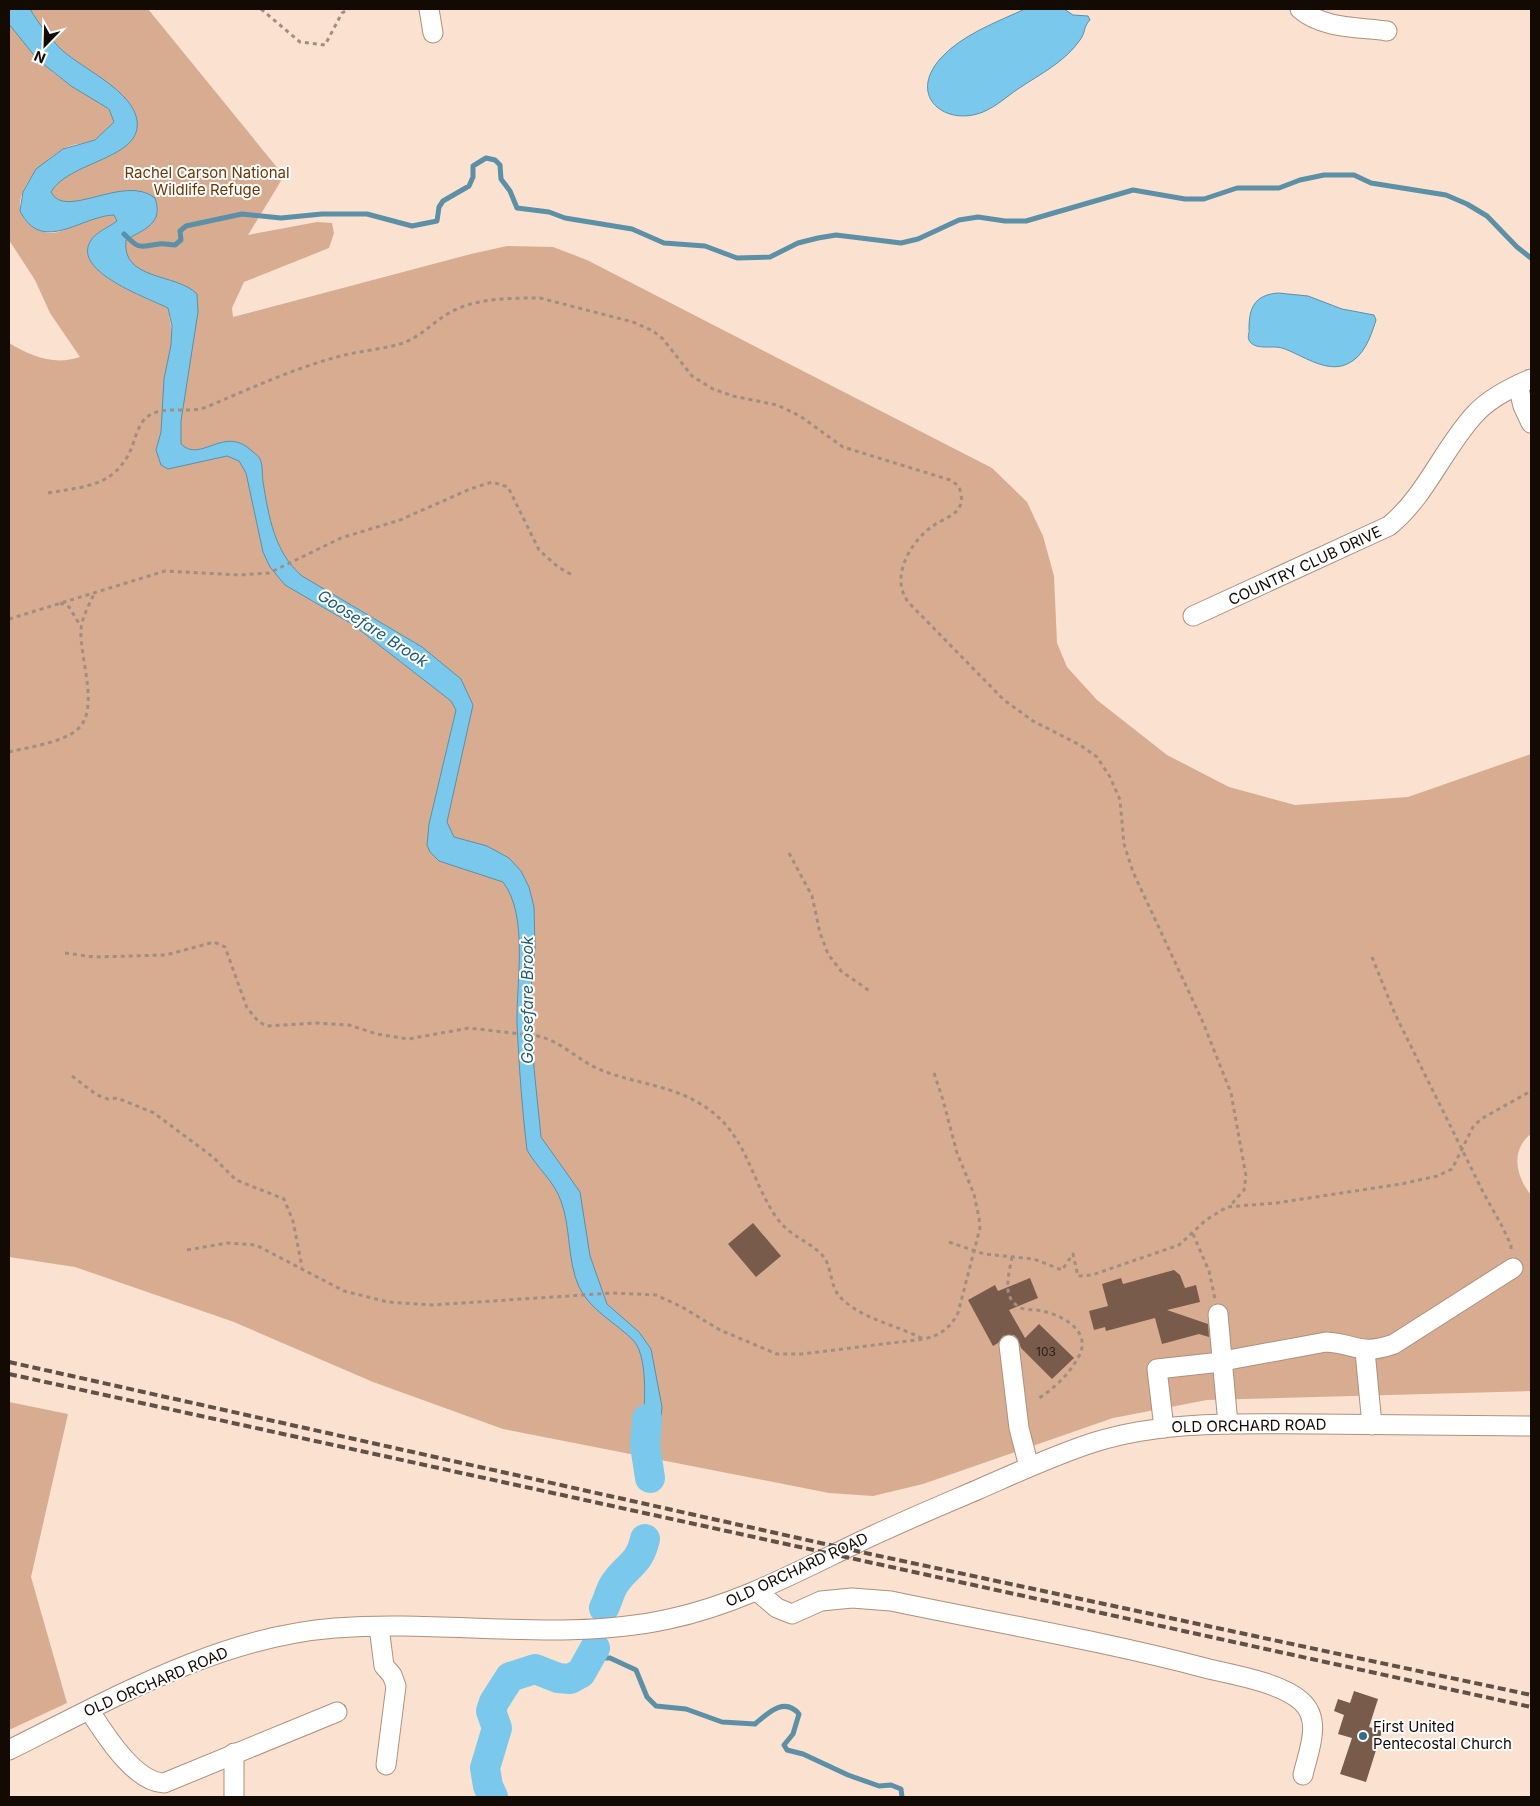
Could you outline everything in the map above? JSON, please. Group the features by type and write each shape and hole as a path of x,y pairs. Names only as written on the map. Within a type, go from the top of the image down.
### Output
{"street":[{"path":"429,9 433,33"},
{"path":"1300,9 1316,19 1328,23 1387,31"},
{"path":"1524,382 1523,406 1531,422"},
{"name":"COUNTRY CLUB DRIVE","path":"1194,616 1389,526 1408,509 1476,413 1524,382"},
{"path":"1164,1428 1157,1369 1222,1361 1326,1342 1365,1350 1379,1350 1394,1344 1513,1268"},
{"path":"1218,1314 1228,1424"},
{"path":"1009,1346 1018,1428 1029,1467"},
{"path":"1365,1350 1372,1425"},
{"name":"OLD ORCHARD ROAD","path":"9,1750 89,1710 199,1661 250,1644 304,1632 378,1626 605,1628 684,1616 723,1605 757,1591 872,1536 1029,1467 1096,1442 1125,1434 1164,1428 1228,1424 1531,1426"},
{"path":"757,1591 777,1608 792,1614 821,1601 852,1598 890,1601 1150,1654 1264,1684 1301,1700 1309,1710 1313,1722 1313,1732 1303,1776"},
{"path":"378,1626 384,1666 392,1675 396,1686 386,1765"},
{"path":"89,1710 134,1768 150,1781 164,1783 173,1781 234,1753 337,1712"},
{"path":"234,1753 234,1797"}],"path":[{"path":"261,9 300,42 325,45 342,13 349,9"},
{"path":"48,493 95,484 118,472 143,421 152,414 207,408 259,383 325,360 407,341 427,331 449,313 470,304 540,298 633,322 653,331 663,339 692,376 706,386 733,396 777,405 800,416 843,447 900,463 954,482 961,493 960,507 957,512 930,527 916,543 900,572 902,592 910,604 1004,700 1033,721 1080,745 1096,758 1110,777 1120,800 1124,844 1133,872 1202,1020 1231,1093 1246,1176 1244,1190 1230,1206 1213,1215 1179,1245 1087,1276 1078,1276 1073,1254 1062,1270 1039,1261 973,1250 949,1242"},
{"path":"9,619 169,570 240,576 269,574 341,538 400,520 492,482 508,487 539,550 558,567 574,576"},
{"path":"81,628 94,594"},
{"path":"9,752 73,733 83,720 89,707 89,691 81,653 81,628 79,621 68,607 60,602"},
{"path":"789,853 812,896 828,954 842,971 871,992"},
{"path":"65,953 95,958 166,955 214,942 225,947 247,1008 258,1021 266,1026 315,1023 349,1025 377,1034 408,1039 469,1028 538,1036 548,1039 598,1069 675,1092 706,1107 725,1124 741,1144 757,1185 785,1229 824,1256 840,1297 856,1309 924,1339"},
{"path":"1372,957 1399,1021 1511,1245 1513,1268"},
{"path":"187,1250 227,1243 247,1243 270,1251 344,1291 388,1302 422,1305 463,1304 607,1293 636,1292 656,1295 682,1307 720,1330 777,1354 802,1354 924,1339 943,1332 953,1322 958,1312 980,1228 976,1202 954,1146 946,1110 934,1073"},
{"path":"72,1076 97,1095 108,1099 117,1098 154,1113 213,1157 236,1180 284,1199 293,1221 302,1268"},
{"path":"1230,1206 1276,1203 1424,1180 1452,1169 1473,1127 1481,1119 1531,1091"},
{"path":"1193,1234 1209,1272 1218,1314"},
{"path":"1012,1257 1008,1283 1012,1300 1018,1307 1051,1313 1068,1321 1077,1328 1083,1344 1078,1359 1062,1380 1039,1398"}],"green space":[{"name":"Rachel Carson National Wildlife Refuge","path":"17,9 148,9 284,176 248,235 317,222 332,223 334,233 329,248 244,282 232,308 233,317 507,246 553,247 587,260 992,468 1027,502 1043,536 1054,576 1057,643 1067,667 1097,700 1167,755 1229,787 1295,805 1408,797 1531,754 1531,1134 1524,1140 1520,1148 1518,1164 1522,1180 1531,1195 1531,1391 1207,1400 1113,1418 923,1484 873,1496 829,1493 503,1429 373,1382 234,1322 75,1267 9,1257 9,343 34,356 52,360 70,360 80,357 50,313 35,280 9,240 9,24 54,73 105,106 113,116 114,122 96,139 65,148 40,168 25,187 21,198 20,208 23,217 37,229 53,233 91,218 114,215 118,221 99,233 90,242 88,253 92,264 102,273 130,291 168,308 172,333 188,329 181,295 134,273 125,266 119,256 117,245 119,230 146,213 148,206 142,198 83,208 63,209 56,207 41,193 47,181 56,173 102,149 123,134 133,117 129,103 81,75 58,58 36,35"},
{"path":"9,1402 68,1414 31,1577 67,1703 9,1730"}],"water":[{"path":"9,9 30,9 45,31 63,51 113,87 130,104 135,113 137,128 132,140 121,150 75,172 61,181 51,192 58,200 69,202 128,191 142,192 155,198 157,214 155,220 151,225 126,240 127,253 132,263 141,270 177,282 197,294 198,312 181,421 181,444 189,449 197,450 232,441 242,444 258,456 262,464 265,495 274,533 285,556 293,567 302,576 422,647 461,679 473,705 447,822 454,837 487,846 509,858 521,871 529,887 534,907 535,948 531,989 534,1068 541,1137 580,1192 590,1256 607,1304 639,1332 651,1349 662,1407 659,1439 654,1459 639,1456 645,1396 643,1363 639,1349 633,1340 590,1303 579,1287 575,1277 561,1201 554,1187 527,1150 517,1024 519,931 511,896 503,882 439,861 430,852 427,845 429,824 456,710 451,701 352,624 285,585 270,567 263,552 246,473 239,461 227,456 168,469 161,465 156,450 161,432 164,379 171,345 172,326 168,308 130,291 102,273 92,264 88,253 90,242 98,233 117,221 114,215 51,232 39,230 29,224 20,211 23,192 36,169 63,149 95,140 114,122 109,109 71,86 37,59 9,24"},
{"path":"1025,9 1064,9 1073,15 1088,16 1090,20 1080,40 1067,55 988,110 969,116 956,115 944,112 935,105 929,96 928,85 931,73 940,59 969,36"},
{"path":"1278,293 1308,296 1342,309 1374,315 1376,320 1374,326 1362,351 1353,361 1331,367 1282,348 1259,347 1251,343 1248,337 1252,308 1264,296"}],"building":[{"path":"753,1223 781,1256 756,1277 728,1244"},
{"path":"1174,1270 1180,1275 1185,1288 1196,1285 1200,1302 1167,1310 1208,1324 1209,1337 1199,1334 1162,1344 1155,1318 1106,1331 1105,1327 1094,1330 1089,1311 1108,1306 1102,1284 1121,1278 1123,1284"},
{"path":"1030,1278 1038,1298 1009,1310 1025,1338 1039,1324 1074,1358 1052,1379 1021,1348 1018,1339 1014,1335 1003,1336 993,1346 968,1300 995,1285 998,1291"},
{"name":"First United Pentecostal Church","path":"1354,1691 1378,1699 1369,1727 1382,1731 1366,1782 1340,1774 1352,1738 1338,1734 1344,1715 1334,1711 1338,1699 1350,1703"}],"waterway":[{"path":"124,234 133,243 140,246 175,245 181,240 180,231 186,226 242,214 281,218 322,214 367,214 412,226 437,221 439,207 443,201 469,186 473,177 473,166 486,158 495,160 500,165 501,179 510,191 517,208 549,212 565,218 632,229 664,243 705,246 737,258 770,257 798,243 836,235 901,243 918,239 959,220 978,217 1005,221 1026,221 1133,190 1185,199 1204,199 1237,188 1279,188 1300,180 1324,175 1354,175 1371,183 1446,195 1467,204 1487,216 1517,247 1531,258"},
{"name":"Goosefare Brook","path":"647,1419 645,1445 650,1478"},
{"name":"Goosefare Brook","path":"604,1608 613,1586 640,1554 645,1539"},
{"name":"Goosefare Brook","path":"493,1797 488,1786 485,1768 497,1728 491,1711 494,1702 510,1677 535,1669 558,1678 570,1679 581,1673 595,1648"},
{"path":"590,1658 610,1658 636,1670 647,1697 656,1706 686,1709 722,1722 755,1724 776,1709 782,1707 793,1709 799,1714 793,1734 784,1745 787,1750 803,1754 848,1775 879,1786 891,1785 901,1789 902,1797"}],"railway":[{"path":"9,1362 870,1554 1531,1695"},
{"path":"9,1374 1531,1707"}],"place":[{"name":"First United Pentecostal Church","path":"1363,1736"}]}
